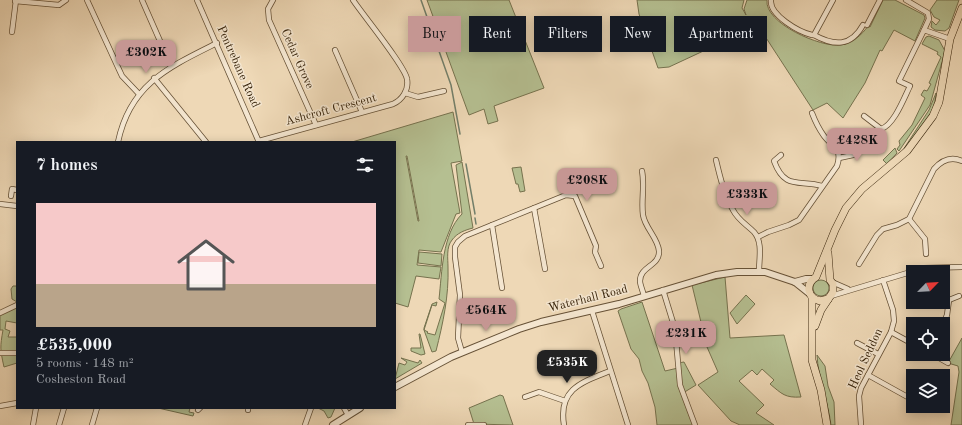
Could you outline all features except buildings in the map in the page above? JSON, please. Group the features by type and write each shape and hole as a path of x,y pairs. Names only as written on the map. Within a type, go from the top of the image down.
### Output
{"main road":[{"path":"827,425 821,390 812,360 811,295 809,286 828,251 835,230 846,208 862,189 907,151 934,116 939,102 950,39 962,8"},
{"path":"811,343 817,317 834,288 831,281 828,251"},
{"path":"814,278 824,276 831,281"},
{"path":"811,295 820,301 830,297"}],"street":[{"path":"12,32 16,0 59,5 66,0"},
{"path":"87,0 122,76 139,94"},
{"path":"142,0 171,66"},
{"name":"Pentrebane Road","path":"198,0 259,141"},
{"name":"Cedar Grove","path":"273,0 268,9 268,20 316,125"},
{"path":"353,0 404,71 407,82 405,93 418,98 444,90"},
{"path":"771,0 770,5 773,11 795,28 832,43 845,42 856,36 865,25 880,0"},
{"path":"813,35 833,0"},
{"path":"864,116 881,129 887,126 892,120 910,86 899,81 929,19 928,13 906,0"},
{"path":"924,30 950,39"},
{"path":"118,141 125,118 139,94 154,78 171,66 217,43"},
{"path":"335,50 362,112"},
{"path":"154,78 205,141"},
{"name":"Ashcroft Crescent","path":"259,141 396,103 405,93"},
{"path":"758,237 772,230 789,226 800,220 837,166 839,158 834,145 825,138 812,113"},
{"path":"823,143 825,138"},
{"path":"839,158 853,155 864,144"},
{"path":"781,155 772,161 781,174 793,183 812,183 822,186"},
{"path":"859,264 877,235 883,230 908,219 934,169 944,161 951,158 962,161"},
{"path":"716,160 726,195 733,211 742,224 754,232 758,237 760,246 759,271"},
{"path":"642,171 644,182 643,215 645,224 659,250 658,258 642,274 640,281 644,296"},
{"path":"11,196 12,189 16,190"},
{"path":"462,352 458,338 460,295 454,257 455,247 465,236 566,195 575,196 596,246 595,252 601,266"},
{"path":"0,204 16,206"},
{"path":"534,208 545,270"},
{"path":"908,219 925,239 926,254"},
{"path":"492,225 502,288"},
{"path":"830,297 845,292 848,289 924,268 962,267"},
{"name":"Waterhall Road","path":"396,386 462,352 541,322 619,304 663,290 716,276 759,271 795,282 811,295"},
{"name":"Waterhall Road","path":"795,282 814,278"},
{"name":"Heol Seddon","path":"861,425 859,396 894,321 893,310 883,280"},
{"path":"831,281 848,289"},
{"path":"663,290 676,329 680,385 695,425"},
{"path":"950,300 959,296"},
{"path":"0,314 16,306"},
{"path":"592,311 628,425"},
{"path":"890,332 906,340"},
{"path":"862,346 866,341"},
{"path":"857,343 878,354"},
{"path":"0,352 16,353"},
{"path":"944,361 948,363"},
{"path":"564,425 563,416 565,401 578,384 610,371"},
{"path":"868,375 906,396"},
{"path":"525,397 539,392 565,401"},
{"path":"0,406 16,404"},
{"path":"33,425 36,409"},
{"path":"59,425 64,409"},
{"path":"92,425 97,409"},
{"path":"305,425 311,409"},
{"path":"345,409 348,415"},
{"path":"333,425 358,409"},
{"path":"468,425 484,425"}],"green space":[{"path":"427,0 509,0 515,16 469,16 469,52 526,52 526,43 544,88 494,106 498,121 488,124 484,109 469,115 446,52 461,52 461,16 433,16"},
{"path":"637,0 744,0 742,8 746,15 744,9 747,0 767,0 768,9 774,17 784,25 808,38 832,45 841,45 849,42 860,35 868,26 870,27 883,0 895,0 924,15 925,18 915,41 894,30 882,51 880,50 865,83 843,118 827,103 813,110 767,39 767,16 674,16 674,52 701,52 669,67 658,68 652,52 666,52 666,16 640,16"},
{"path":"937,0 959,0 949,28 945,31 935,30 931,27 932,21 936,25 940,20 934,17 930,10"},
{"path":"929,36 939,40 945,51 930,105 899,151 897,149 900,145 899,141 912,125 925,98 921,95 924,90 927,91 931,84 929,83 941,57 937,54 938,52 922,44 926,37"},
{"path":"936,93 935,101 929,116 903,150 929,110"},
{"path":"453,112 462,161 451,163 460,213 456,214 441,252 419,250 417,265 441,267 439,279 416,276 408,307 396,303 396,141 355,141","holes":["406,156 407,156 418,221"]},
{"path":"895,148 897,153 887,164 883,160"},
{"path":"462,162 473,228 456,235 449,246 446,299 436,351 432,352 424,330 428,332 427,333 435,335 445,303 439,299 442,266 450,232 455,222 462,214 456,165"},
{"path":"521,167 525,191 520,192 518,184 516,184 512,168"},
{"path":"419,252 442,254 441,266 418,263"},
{"path":"725,277 730,338 784,335 801,397 791,397 781,393 770,384 774,380 762,369 757,375 752,370 739,381 764,405 756,413 774,425 740,425 731,421 698,385 718,372 707,347 692,285"},
{"path":"821,280 827,282 829,288 827,294 821,296 815,294 813,288 815,282"},
{"path":"13,286 16,286 16,301 12,299 11,289"},
{"path":"746,295 755,304 737,324 730,313"},
{"path":"437,302 436,306 432,305 424,330 432,304"},
{"path":"642,302 665,371 678,368 678,363 684,362 696,385 683,393 695,425 657,425 655,407 648,383 642,371 639,359 631,349 618,311"},
{"path":"16,305 16,323 6,321 5,329 10,331 8,337 16,337 16,363 4,367 1,352 3,330 0,330 0,313"},
{"path":"419,334 425,354 421,355 411,351 411,348 421,348"},
{"path":"962,338 962,425 951,425 959,372 958,366 948,363"},
{"path":"817,355 825,366 828,386 834,402 835,425 831,425 819,372"},
{"path":"401,358 418,363 420,360 422,363 396,378 399,363 405,365 407,362"},
{"path":"500,395 503,396 513,425 474,424 469,408"},
{"path":"162,409 190,409 189,412 194,413 193,416"},
{"path":"320,409 335,409 331,417 328,418 324,411"}],"waterway":[{"path":"421,0 451,85 460,134"},
{"path":"466,164 475,214"},
{"path":"475,218 476,224"}]}
